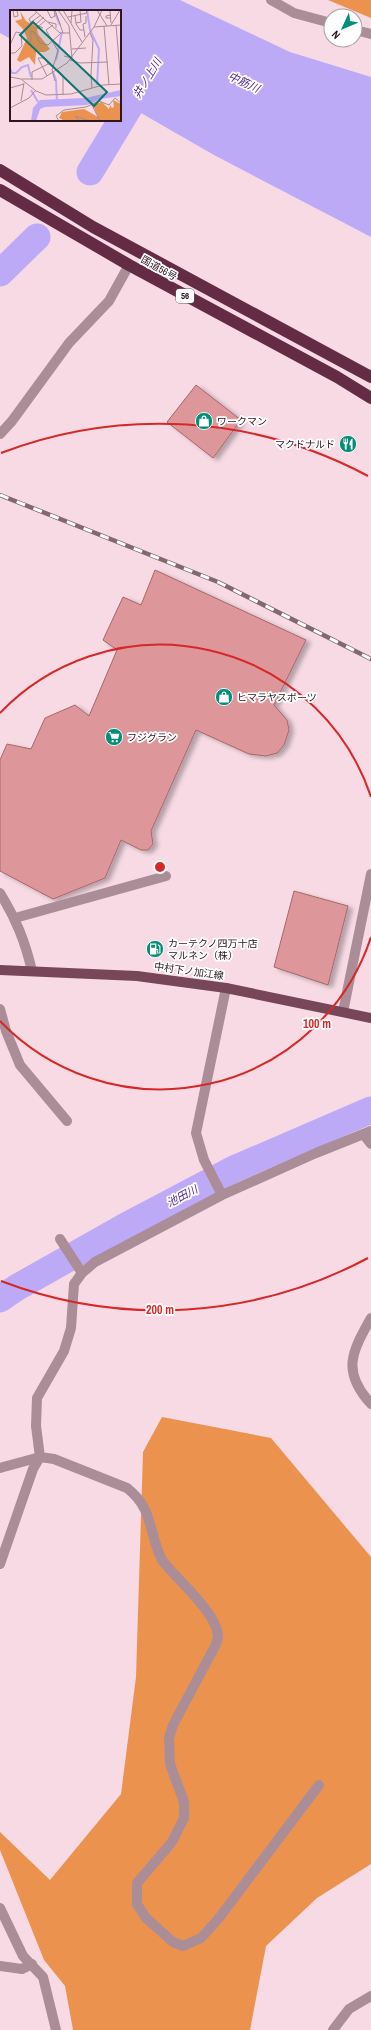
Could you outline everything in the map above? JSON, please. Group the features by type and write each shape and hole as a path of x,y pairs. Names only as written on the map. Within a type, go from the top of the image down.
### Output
{"highway":[{"name":"国道56号","path":"0,170 93,227 371,377"},
{"name":"国道56号","path":"0,190 129,265 337,377 371,398"}],"main road":[{"name":"中村下ノ加江線","path":"0,970 137,976 226,988 371,1018"}],"street":[{"path":"271,0 294,13 323,21"},
{"path":"0,434 69,343 110,301 129,265"},
{"path":"343,1012 371,874"},
{"path":"15,918 166,876"},
{"path":"0,893 15,918 27,949 32,971"},
{"path":"222,1195 204,1160 196,1133 226,988"},
{"path":"0,1009 6,1031 20,1065 67,1121"},
{"path":"0,1564 33,1469 40,1457 36,1426 37,1398 64,1351 71,1328 74,1284 82,1273 95,1262 222,1195 367,1132 371,1144"},
{"path":"60,1239 82,1273"},
{"path":"371,1318 354,1347 351,1363 355,1379 371,1404"},
{"path":"0,1468 40,1457 66,1463 127,1488 136,1494 145,1506 162,1560 205,1609 212,1620 218,1639 173,1724 169,1738 170,1764 184,1802 184,1818 172,1842 137,1883 137,1904 146,1918 173,1942 183,1946 201,1938 219,1918 319,1785"},
{"path":"0,1908 20,1950 42,1978 56,2030"},
{"path":"0,1966 22,1969 32,1964"},
{"path":"333,2030 349,2009 371,1996"}],"shaded area":[{"path":"328,0 371,0 371,18 363,15 363,8 347,8"},
{"path":"162,1417 271,1438 371,1557 371,1864 317,1898 266,1946 250,2030 73,2030 65,1986 44,1960 0,1850 0,1832 50,1880 121,1794 136,1677 143,1452"}],"water":[{"name":"中筋川","path":"0,0 180,0 290,52 371,77 371,237 214,155 121,102 121,10 10,10 10,38 0,33"}],"building":[{"name":"ワークマン","path":"196,385 241,420 213,458 167,422"},
{"name":"フジグラン","path":"155,570 306,640 274,705 287,720 289,730 284,745 277,753 266,756 249,754 196,730 151,831 153,844 148,850 141,850 121,840 105,878 53,899 0,871 0,760 7,744 31,749 45,718 75,705 89,716 117,650 103,640 123,597 141,605"},
{"path":"294,891 348,906 328,985 274,967"}],"waterway":[{"name":"井ノ上川","path":"121,121 148,76"},
{"name":"井ノ上川","path":"90,172 121,121"},
{"name":"井ノ上川","path":"0,273 37,237"},
{"name":"池田川","path":"0,1299 16,1288 124,1227 234,1169 371,1110"}],"railway":[{"path":"0,495 218,582 371,659"}],"place":[{"name":"ワークマン","path":"204,421"},
{"name":"マクドナルド","path":"348,444"},
{"name":"ヒマラヤスポーツ","path":"224,697"},
{"name":"フジグラン","path":"114,737"},
{"name":"カーテクノ四万十店 マルネン（株）","path":"155,949"}]}
